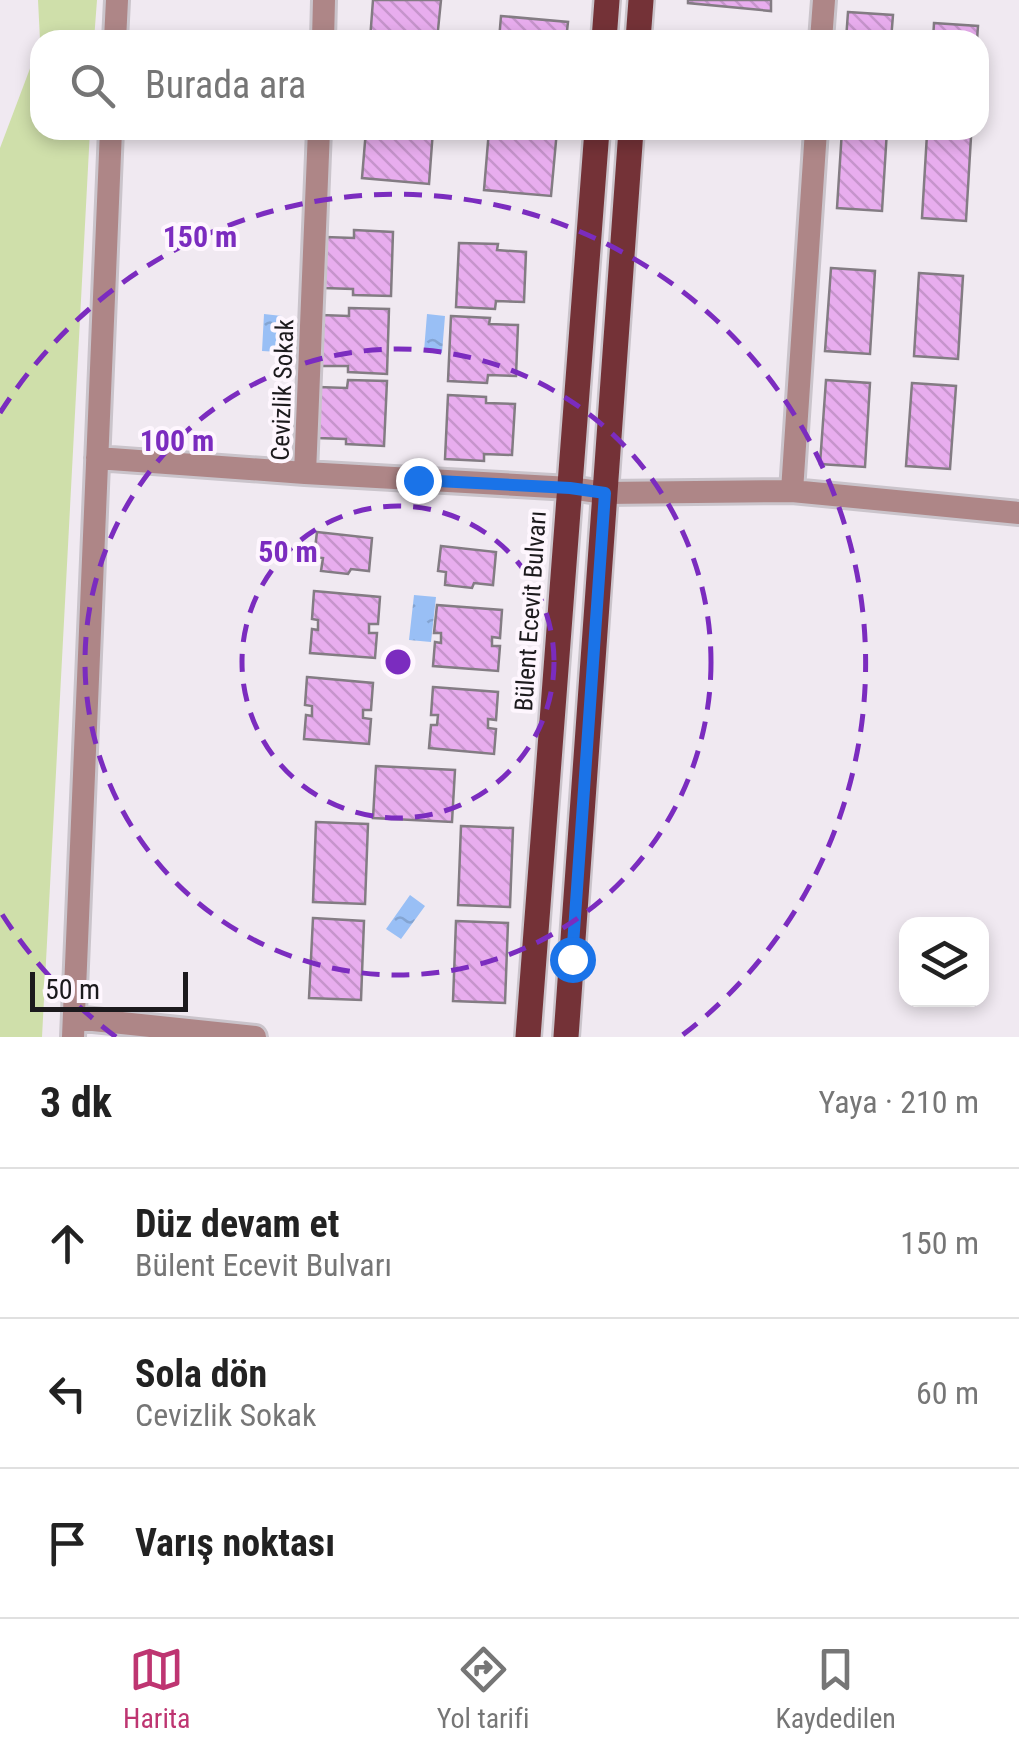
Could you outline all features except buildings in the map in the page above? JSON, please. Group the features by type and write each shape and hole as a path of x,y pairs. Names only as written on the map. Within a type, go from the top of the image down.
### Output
{"main road":[{"path":"605,30 607,0"},
{"path":"639,30 641,0"},
{"name":"Bülent Ecevit Bulvarı","path":"528,1037 596,140"},
{"path":"566,1037 631,140"}],"street":[{"path":"116,30 117,0"},
{"path":"322,30 324,0"},
{"path":"822,30 824,0"},
{"path":"112,140 73,1027 255,1037"},
{"name":"Cevizlik Sokak","path":"319,140 305,473 605,493 792,490 1019,512"},
{"path":"792,490 815,140"},
{"path":"97,458 305,473"}],"green space":[{"path":"38,0 97,0 95,30 40,30"},
{"path":"30,68 30,140 89,140 42,1037 0,1037 0,148"}],"water":[{"path":"264,314 282,316 279,352 262,351"},
{"path":"427,314 445,316 442,353 424,351"},
{"path":"414,595 436,597 431,642 409,640"},
{"path":"410,895 425,906 401,939 386,929"}],"route":[{"path":"418,480 605,493 572,959"}]}
